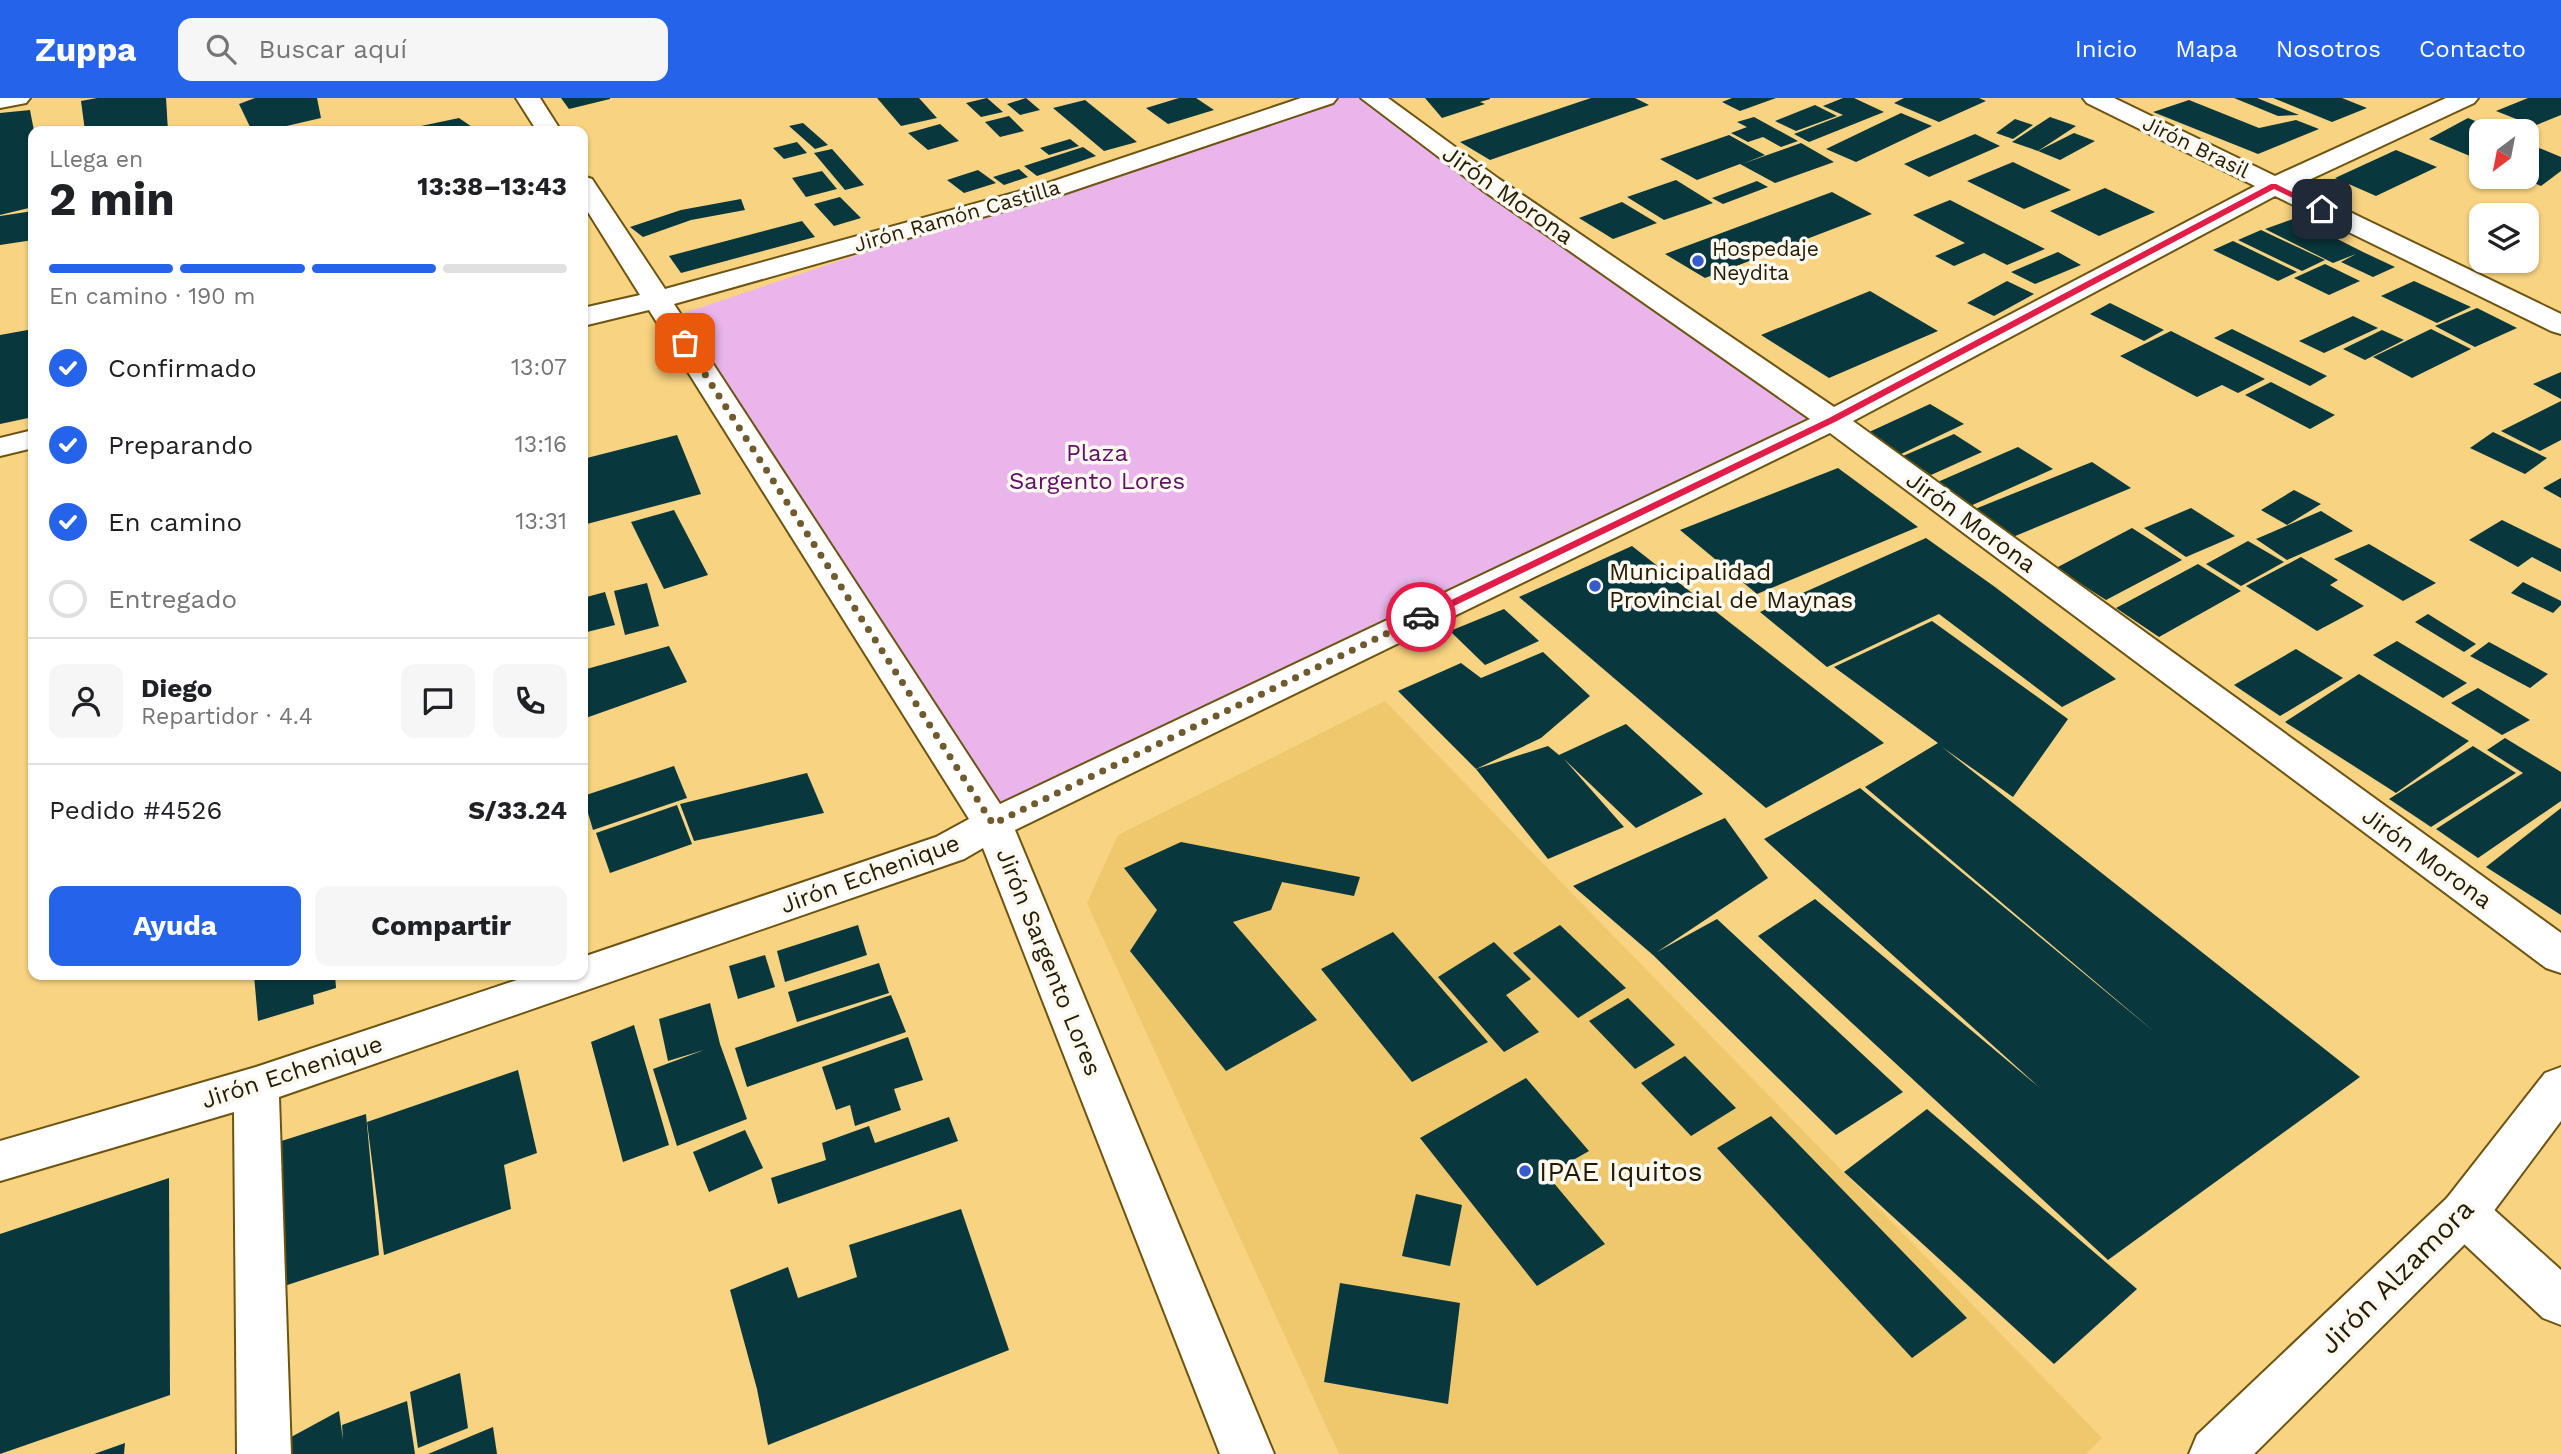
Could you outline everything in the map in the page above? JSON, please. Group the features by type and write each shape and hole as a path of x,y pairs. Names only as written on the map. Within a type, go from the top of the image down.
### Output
{"street":[{"path":"0,101 19,98"},
{"path":"528,98 546,126"},
{"name":"Jirón Ramón Castilla","path":"588,316 656,300 1048,191 1325,98"},
{"name":"Jirón Morona","path":"1373,98 1490,184 1832,420 2561,956"},
{"name":"Jirón Brasil","path":"2095,98 2561,326"},
{"name":"Jirón Echenique","path":"588,973 950,848 993,824 1832,420 2274,186 2466,98"},
{"name":"Jirón Sargento Lores","path":"588,192 993,824 1247,1454"},
{"path":"0,447 28,440"},
{"name":"Jirón Echenique","path":"0,1161 256,1086 567,980"},
{"path":"256,1086 264,1454"},
{"name":"Jirón Alzamora","path":"2216,1454 2463,1213 2561,1086"},
{"path":"2463,1213 2561,1302"}],"shaded area":[{"name":"IPAE Iquitos","path":"1385,701 2102,1438 2086,1454 1339,1454 1087,903 1118,835"}],"green space":[{"name":"Plaza Sargento Lores","path":"1325,98 1373,98 1824,414 993,824 669,318"}],"building":[{"path":"97,98 166,98 168,126 84,126 81,101"},
{"path":"255,98 317,98 321,118 287,126 250,126 239,104"},
{"path":"561,98 610,98 610,99 569,109"},
{"path":"877,98 919,98 937,118 901,126"},
{"path":"987,98 1003,112 981,117 966,103"},
{"path":"1026,98 1040,110 1020,115 1007,104"},
{"path":"1179,98 1196,98 1214,110 1168,124 1146,108"},
{"path":"1425,98 1490,99 1480,102 1485,104 1442,118"},
{"path":"1591,98 1635,98 1649,105 1490,160 1460,142"},
{"path":"1732,98 1776,98 1740,111 1722,102"},
{"path":"1843,98 1854,98 1884,112 1809,142 1794,134 1843,115 1823,106"},
{"path":"1904,98 1979,98 1986,101 1939,122 1894,103"},
{"path":"2234,98 2257,98 2299,115 2278,116"},
{"path":"2273,98 2342,98 2367,108 2332,122"},
{"path":"2528,98 2561,98 2561,115 2539,124 2539,119 2516,119 2496,111"},
{"path":"1085,100 1137,142 1104,151 1053,108"},
{"path":"2189,100 2259,128 2296,120 2319,129 2258,154 2153,112"},
{"path":"1815,105 1837,116 1796,131 1775,121"},
{"path":"30,110 33,126 28,126 28,208 0,215 0,113"},
{"path":"1901,113 1932,126 1856,162 1826,149"},
{"path":"1009,116 1024,131 1000,137 985,122"},
{"path":"1754,117 1798,141 1781,147 1763,137 1748,142 1731,133 1747,127 1737,122"},
{"path":"2050,117 2076,126 2038,151 2012,142"},
{"path":"459,118 471,126 421,126"},
{"path":"2468,118 2470,119 2469,156 2429,139"},
{"path":"2015,119 2033,125 2013,139 1996,133"},
{"path":"803,123 828,145 815,149 789,126"},
{"path":"940,124 959,141 928,150 908,133"},
{"path":"2074,133 2095,141 2060,160 2038,151"},
{"path":"1975,134 2000,146 1929,177 1904,164"},
{"path":"1729,135 1765,155 1742,164 1801,143 1834,162 1775,183 1740,164 1697,180 1660,159"},
{"path":"1070,139 1079,146 1049,155 1040,148"},
{"path":"797,142 807,153 784,159 773,148"},
{"path":"1083,147 1096,156 1037,176 1024,166"},
{"path":"2539,148 2561,157 2561,171 2541,186"},
{"path":"832,149 864,185 845,190 814,153"},
{"path":"2396,150 2437,167 2376,196 2335,178"},
{"path":"2013,162 2071,190 2024,209 1967,181"},
{"path":"1019,169 1028,177 1004,185 993,177"},
{"path":"978,170 996,183 964,193 947,180"},
{"path":"822,171 837,189 806,197 792,178"},
{"path":"1676,180 1713,203 1664,220 1627,197"},
{"path":"1757,181 1768,187 1723,204 1712,198"},
{"path":"2105,188 2155,212 2099,236 2050,211"},
{"path":"1832,192 1872,214 1705,278 1665,254"},
{"path":"840,197 861,218 834,226 814,204"},
{"path":"741,199 745,210 691,220 643,237 630,227 681,210"},
{"path":"1950,200 2045,249 2007,265 1984,253 1954,266 1935,256 1965,243 1913,215"},
{"path":"1622,202 1657,223 1613,239 1579,218"},
{"path":"28,212 28,241 0,245 0,216"},
{"path":"2296,218 2395,267 2373,277 2341,262 2356,254 2333,263 2265,229"},
{"path":"802,221 815,237 681,273 669,256"},
{"path":"2261,230 2325,260 2302,271 2238,240"},
{"path":"2233,241 2297,272 2278,281 2213,250"},
{"path":"2058,252 2081,265 2035,284 2011,272"},
{"path":"2325,264 2360,281 2329,295 2294,278"},
{"path":"2007,281 2034,294 1994,316 1967,303"},
{"path":"2414,281 2471,307 2437,323 2381,296"},
{"path":"1870,291 1938,331 1829,378 1761,335"},
{"path":"2110,303 2164,330 2144,341 2090,314"},
{"path":"2477,308 2517,328 2475,347 2435,326"},
{"path":"2353,316 2378,328 2324,353 2299,341"},
{"path":"2232,329 2327,376 2310,386 2214,338"},
{"path":"2431,329 2471,349 2412,378 2373,357"},
{"path":"28,330 28,418 0,424 0,335"},
{"path":"2382,330 2404,340 2365,360 2343,349"},
{"path":"2171,331 2265,379 2238,393 2222,385 2197,397 2120,356"},
{"path":"2561,372 2561,399 2533,384"},
{"path":"2271,382 2335,415 2310,429 2245,395"},
{"path":"2561,401 2561,440 2540,451 2501,431"},
{"path":"1930,404 1964,424 1901,454 1867,433"},
{"path":"2493,432 2547,458 2525,474 2470,448"},
{"path":"1954,434 1982,452 1931,475 1903,456"},
{"path":"677,435 701,494 588,524 588,458"},
{"path":"2018,447 2053,469 1968,507 1933,484"},
{"path":"2092,462 2131,488 2008,539 1970,511"},
{"path":"1838,468 1918,527 1757,594 1680,530"},
{"path":"2561,478 2561,498 2543,488"},
{"path":"2294,490 2321,504 2287,525 2261,510"},
{"path":"2191,508 2235,536 2186,557 2144,528"},
{"path":"674,510 708,575 664,589 631,522"},
{"path":"2321,511 2353,531 2287,560 2256,539"},
{"path":"2502,520 2561,549 2561,572 2532,557 2518,567 2469,540"},
{"path":"2132,528 2182,560 2106,600 2056,568"},
{"path":"1926,538 2116,679 2062,707 1939,614 1827,667 1760,612"},
{"path":"2248,541 2284,562 2241,586 2206,564"},
{"path":"2369,544 2436,583 2403,601 2334,559"},
{"path":"1632,546 1884,743 1766,808 1519,597"},
{"path":"2301,557 2338,580 2330,585 2364,606 2317,631 2246,586"},
{"path":"2198,564 2241,591 2159,637 2116,608"},
{"path":"2523,582 2561,601 2561,605 2553,613 2511,593"},
{"path":"647,583 659,626 625,635 614,591"},
{"path":"605,592 615,625 588,632 588,597"},
{"path":"1504,609 1539,641 1485,665 1450,631"},
{"path":"2428,614 2476,644 2464,652 2415,622"},
{"path":"1932,621 2068,719 2013,797 1942,747 2360,1077 2108,1260 1758,936 1815,899 2040,1088 1764,839 1860,788 2157,1034 1865,787 1938,743 1834,667"},
{"path":"2397,641 2467,683 2443,698 2373,655"},
{"path":"2489,642 2548,674 2530,688 2470,656"},
{"path":"669,646 687,682 588,717 588,669"},
{"path":"2296,649 2343,678 2280,716 2234,685"},
{"path":"1543,652 1590,696 1541,738 1476,769 1398,691 1461,663 1481,678"},
{"path":"2359,674 2469,741 2396,793 2285,722"},
{"path":"2478,688 2530,720 2502,735 2451,703"},
{"path":"1626,724 1703,794 1636,828 1564,759 1624,827 1548,859 1476,769 1548,746 1559,755"},
{"path":"2505,738 2561,772 2561,801 2478,858 2436,829 2523,773 2487,750"},
{"path":"2473,746 2516,773 2431,827 2389,799"},
{"path":"674,766 687,798 593,830 588,813 588,794"},
{"path":"807,773 824,813 694,841 680,804"},
{"path":"677,805 692,844 610,873 596,833"},
{"path":"2561,808 2561,915 2486,867"},
{"path":"1725,818 1768,878 1657,952 1717,919 1903,1092 1836,1135 1653,955 1573,886"},
{"path":"1181,842 1360,877 1354,896 1282,882 1271,910 1233,922 1317,1020 1226,1071 1130,951 1157,910 1124,868"},
{"path":"858,925 867,955 785,982 777,951"},
{"path":"1560,925 1626,988 1578,1018 1513,953"},
{"path":"1393,932 1488,1042 1412,1082 1321,969"},
{"path":"1494,942 1531,979 1506,995 1539,1032 1504,1052 1438,977"},
{"path":"765,955 775,987 738,999 729,966"},
{"path":"879,963 889,993 797,1022 788,992"},
{"path":"254,980 335,980 336,988 313,995 314,1004 258,1021"},
{"path":"891,995 906,1032 747,1087 735,1048"},
{"path":"1628,998 1675,1045 1635,1069 1589,1021"},
{"path":"710,1003 720,1044 747,1119 677,1146 653,1069 704,1050 668,1061 659,1019"},
{"path":"634,1025 669,1145 623,1162 591,1042"},
{"path":"908,1037 923,1080 894,1089 901,1110 855,1126 850,1105 836,1110 822,1067"},
{"path":"1685,1056 1736,1108 1691,1136 1641,1083"},
{"path":"518,1070 537,1153 504,1165 511,1209 384,1255 367,1122"},
{"path":"1526,1078 1589,1151 1547,1175 1605,1244 1537,1286 1420,1138"},
{"path":"1927,1109 2137,1289 2054,1364 1844,1172"},
{"path":"366,1114 379,1255 272,1290 269,1145"},
{"path":"1771,1116 1967,1318 1912,1358 1717,1148"},
{"path":"949,1117 958,1141 778,1204 771,1178 826,1160 822,1143 869,1126 875,1143"},
{"path":"745,1130 763,1168 709,1192 693,1152"},
{"path":"169,1178 170,1395 0,1454 0,1234"},
{"path":"1416,1194 1462,1205 1450,1266 1402,1256"},
{"path":"961,1209 1009,1350 768,1445 757,1389 730,1290 788,1267 798,1298 857,1277 849,1245"},
{"path":"1340,1283 1460,1303 1448,1404 1324,1382"},
{"path":"460,1373 468,1428 418,1448 410,1392"},
{"path":"407,1401 415,1454 282,1454 282,1442 339,1411 343,1440 342,1425"},
{"path":"493,1427 497,1454 428,1454"},
{"path":"125,1443 124,1454 94,1454"}],"way so far":[{"path":"685,343 993,824 1421,617"}],"place":[{"name":"Hospedaje Neydita","path":"1698,261"},
{"name":"Municipalidad Provincial de Maynas","path":"1595,586"},
{"name":"IPAE Iquitos","path":"1525,1171"}],"route":[{"path":"1421,617 1832,420 2274,186 2322,209"}]}
